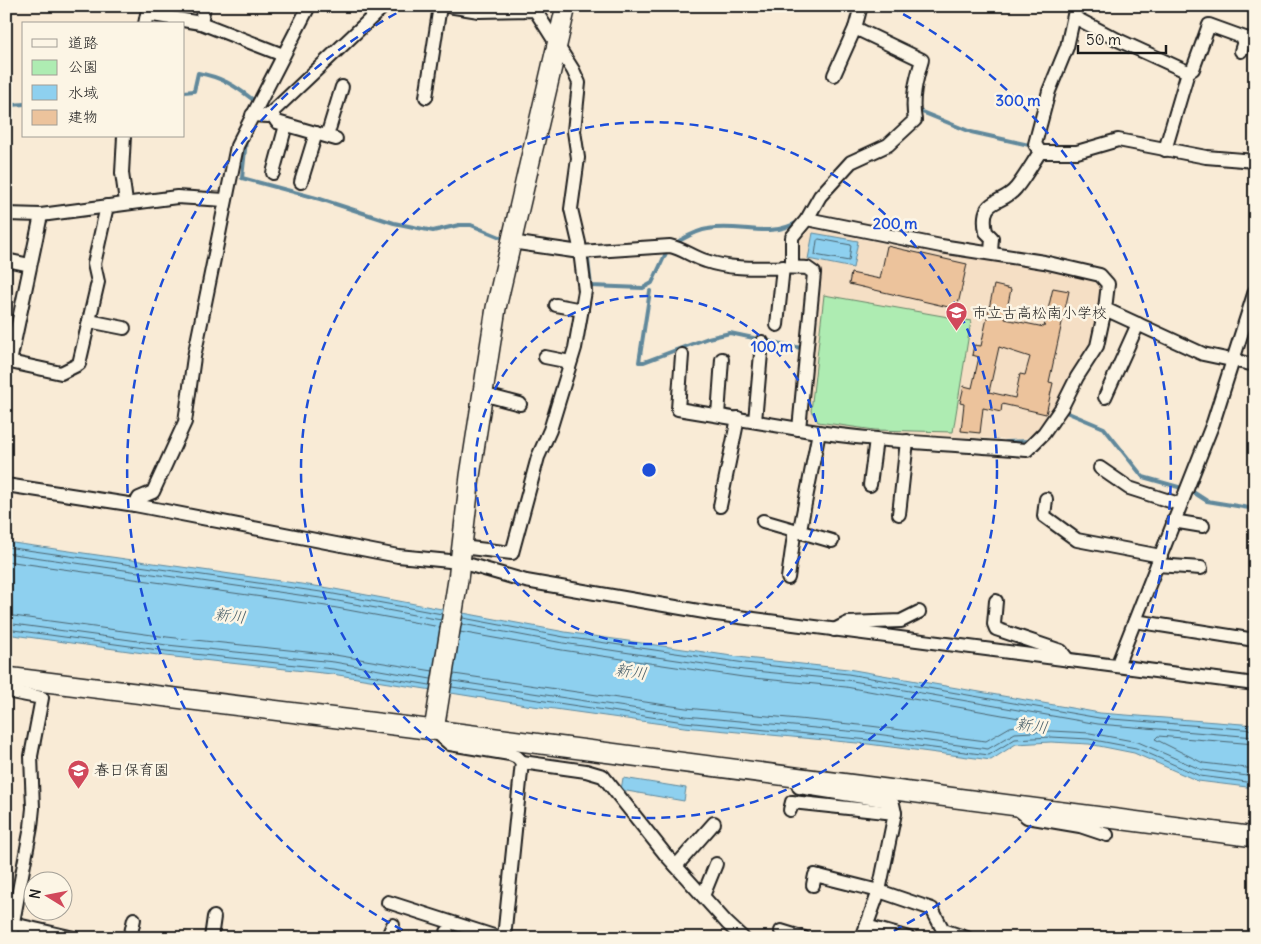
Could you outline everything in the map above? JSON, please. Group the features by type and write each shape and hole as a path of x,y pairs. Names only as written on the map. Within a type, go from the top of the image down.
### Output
{"street":[{"path":"201,23 204,6"},
{"path":"135,505 139,498 153,492 185,422 194,357 237,146 309,6"},
{"path":"252,115 268,116 384,6"},
{"path":"426,97 440,6"},
{"path":"448,6 479,11 534,8 573,70 579,83 574,131 578,158 571,209 580,252 585,291 570,362 550,430 538,457 512,553 460,563"},
{"path":"434,728 460,563 482,394 496,308 566,6"},
{"path":"834,75 855,28 861,6"},
{"path":"1040,152 1035,144 1049,91 1067,47 1075,12 1118,40 1188,72"},
{"path":"145,22 147,14 175,17 201,23 283,55"},
{"path":"1164,150 1188,72 1193,69 1209,25 1247,44"},
{"path":"776,325 792,237 807,219 820,196 851,162 888,145 915,120 912,106 916,80 922,60 855,28"},
{"path":"301,182 326,136 342,87"},
{"path":"271,113 277,122 326,136"},
{"path":"273,173 286,125"},
{"path":"1040,152 1077,152 1118,140 1206,157 1255,161"},
{"path":"120,144 126,202"},
{"path":"991,252 992,238 986,232 986,214 992,202 1014,190 1040,152"},
{"path":"6,214 41,215 126,202 178,197 225,200"},
{"path":"41,215 10,362 61,373 79,364 98,282 94,264 107,206"},
{"path":"682,355 678,409 799,429 876,439 1027,450 1044,433 1062,407 1077,377 1097,346 1108,284 1100,275 991,252 941,246 807,219"},
{"path":"511,242 580,252 670,246 684,249 706,261 727,265 807,268 814,273 799,429"},
{"path":"6,260 30,265"},
{"path":"1117,666 1159,561 1179,504 1213,423 1255,291"},
{"path":"556,305 582,310"},
{"path":"1105,309 1203,354 1255,365"},
{"path":"89,321 124,328"},
{"path":"1105,397 1138,324"},
{"path":"755,421 762,342"},
{"path":"545,356 570,362"},
{"path":"718,415 722,358"},
{"path":"482,394 520,404"},
{"path":"720,506 738,418"},
{"path":"788,578 794,535 800,529 819,432"},
{"path":"870,485 876,439"},
{"path":"899,514 907,441"},
{"path":"1100,468 1128,488 1179,504"},
{"path":"6,485 135,505 398,556 460,563 526,581 716,614 1255,684"},
{"path":"1046,499 1044,516 1077,540 1159,561 1201,568"},
{"path":"764,521 832,541"},
{"path":"1174,521 1203,526"},
{"path":"996,601 994,624 996,629 1061,651 1068,660"},
{"path":"834,630 848,623 901,621 919,612"},
{"path":"1135,621 1255,640"},
{"path":"6,677 434,728 796,779 1255,837"},
{"path":"6,691 42,698 31,756 33,808 31,827 10,938"},
{"path":"434,728 450,744 510,754 522,762 586,771 603,776 676,866 743,938"},
{"path":"388,902 502,938 522,762"},
{"path":"796,779 799,787 883,800 893,804 895,813 879,891 864,932 909,938"},
{"path":"790,810 792,802 895,813"},
{"path":"1014,806 1027,817 1080,826 1107,835"},
{"path":"676,866 714,822"},
{"path":"703,896 716,864"},
{"path":"813,884 815,875 879,891 932,909 943,930 967,938"},
{"path":"211,938 214,917"},
{"path":"130,938 134,919"},
{"path":"13,924 74,938"},
{"path":"781,931 804,938"}],"shaded area":[{"name":"市立古高松南小学校","path":"812,229 939,254 1017,264 1098,281 1103,288 1094,343 1053,411 1033,433 1022,440 875,433 811,424 806,418 818,322 821,280 815,261 803,260 795,251 796,244 803,234"}],"green space":[{"path":"824,295 971,321 953,432 875,430 818,422 811,411"}],"water":[{"path":"813,233 858,241 853,268 808,259"},
{"name":"新川","path":"6,542 329,588 565,632 746,658 848,669 1100,713 1255,725 1255,788 1198,781 1134,753 1089,744 1051,742 1016,744 991,760 868,744 684,727 526,705 332,674 165,656 6,634"},
{"path":"623,778 686,788 684,801 621,790"}],"building":[{"path":"887,246 967,264 957,309 849,284 851,273 880,279"},
{"path":"994,285 1011,289 1005,319 1044,327 1053,288 1069,291 1049,382 1053,383 1046,414 1002,404 1001,412 983,408 980,433 961,431 964,404 960,403 964,386 972,388 979,357 972,355 974,345 981,346","holes":["999,347 1030,357 1025,375 1020,374 1015,398 989,392"]}],"waterway":[{"path":"185,92 194,91 198,73 227,82 252,99"},
{"path":"6,129 12,105 22,104"},
{"path":"917,110 971,132 1029,145"},
{"path":"246,140 242,178 320,199 394,223 433,231 459,225 471,225 505,239"},
{"path":"679,241 704,230 720,228 765,230 787,227 798,222"},
{"path":"588,260 591,286 643,288 652,283 666,253"},
{"path":"650,291 639,362 644,362 708,338 730,333 801,348"},
{"path":"1066,412 1104,428 1143,477 1182,488"},
{"path":"1006,442 1029,441"},
{"path":"1193,492 1207,501 1255,509"}],"place":[{"name":"市立古高松南小学校","path":"956,332"},
{"name":"春日保育園","path":"78,789"}]}
